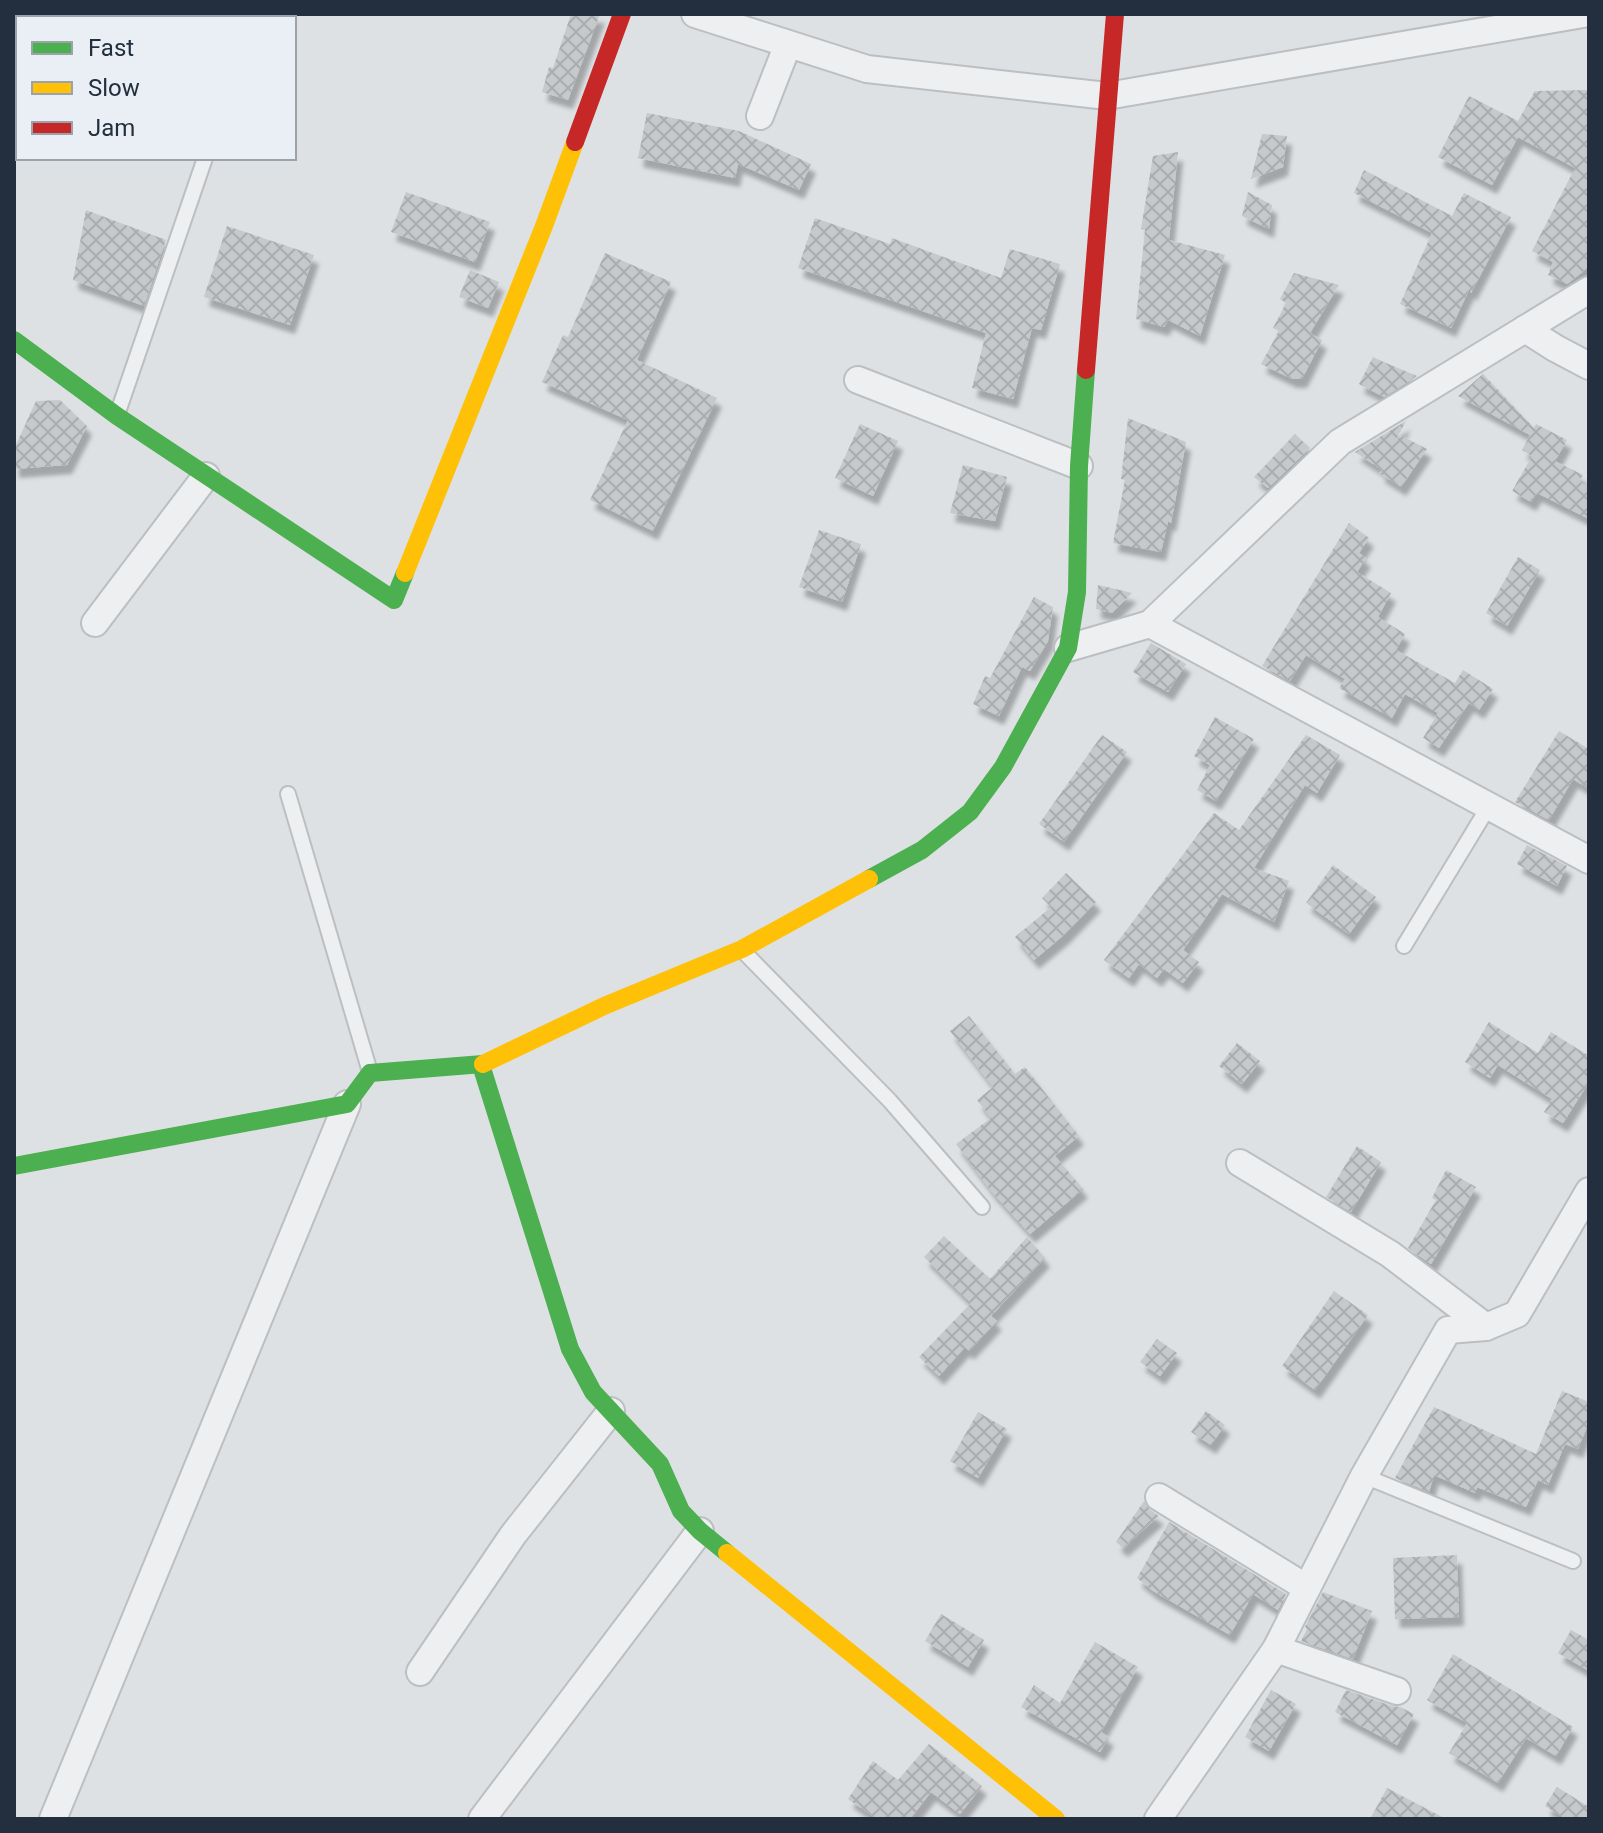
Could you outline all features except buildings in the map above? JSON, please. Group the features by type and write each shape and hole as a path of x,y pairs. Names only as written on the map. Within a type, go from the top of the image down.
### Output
{"street":[{"path":"14,340 117,416 394,600 544,226 622,14"},
{"path":"695,14 867,69 1107,96 1583,14"},
{"path":"53,1819 347,1104 370,1073 481,1065 604,1006 742,949 922,850 970,812 1003,767 1068,648 1077,592 1079,466 1115,14"},
{"path":"760,116 788,44"},
{"path":"1068,648 1150,624 1340,442 1589,290"},
{"path":"1525,329 1589,366"},
{"path":"858,380 1079,466"},
{"path":"95,623 206,476"},
{"path":"1150,624 1589,860"},
{"path":"481,1065 570,1349 593,1392 660,1464 681,1511 700,1531 1056,1819"},
{"path":"14,1166 347,1104"},
{"path":"1240,1163 1390,1254 1486,1327"},
{"path":"1158,1819 1276,1649 1364,1476 1448,1330 1486,1327 1517,1314 1589,1191"},
{"path":"420,1672 513,1535 611,1411"},
{"path":"1159,1497 1307,1588"},
{"path":"482,1819 700,1531"},
{"path":"1276,1649 1397,1691"}],"lane":[{"path":"117,416 204,160"},
{"path":"288,794 370,1073"},
{"path":"1404,946 1489,806"},
{"path":"742,949 890,1101 982,1207"},
{"path":"1364,1476 1573,1561"}],"traffic: fast":[{"path":"14,340 117,416 394,600 405,573"},
{"path":"869,879 922,850 970,812 1003,767 1068,648 1077,592 1079,466 1086,370"},
{"path":"14,1166 347,1104 370,1073 483,1064"},
{"path":"481,1065 570,1349 593,1392 660,1464 681,1511 727,1553"}],"traffic: slow":[{"path":"405,573 575,142"},
{"path":"483,1064 604,1006 742,949 869,879"},
{"path":"727,1553 1056,1819"}],"traffic: jam":[{"path":"575,142 622,14"},
{"path":"1086,370 1115,14"}]}
